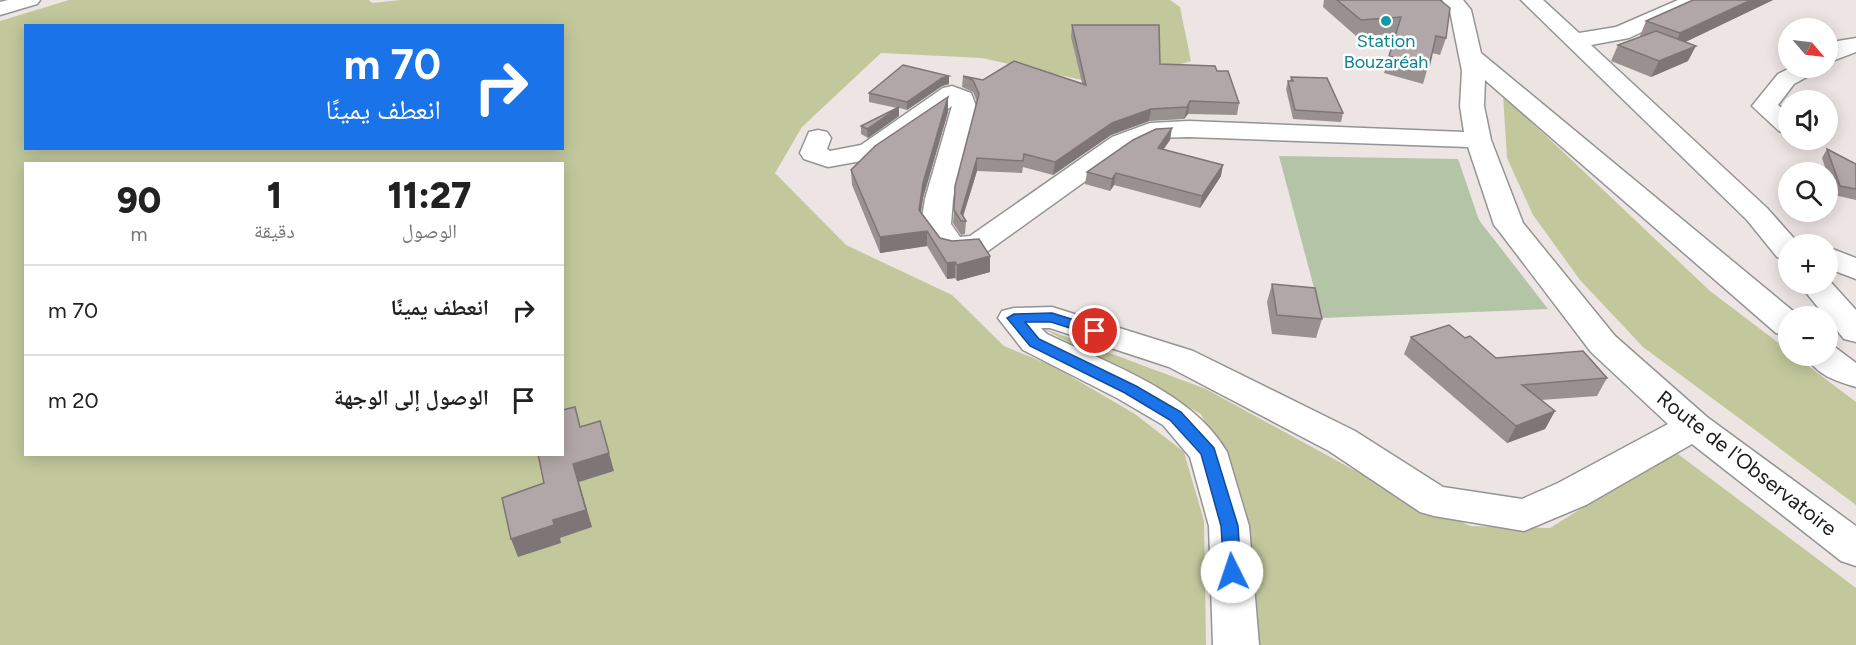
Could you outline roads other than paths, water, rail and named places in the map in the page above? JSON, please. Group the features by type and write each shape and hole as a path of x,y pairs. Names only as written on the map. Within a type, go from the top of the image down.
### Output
{"street":[{"path":"0,9 30,0"},
{"name":"Route de l'Observatoire","path":"1452,0 1460,10 1472,63 1472,106 1478,140 1509,225 1604,344 1694,426 1856,549"},
{"path":"1531,0 1778,234"},
{"path":"1574,41 1620,33 1695,0"},
{"path":"1838,50 1846,46 1856,45"},
{"path":"1472,63 1778,317"},
{"path":"1778,118 1764,106 1788,78"},
{"path":"818,138 813,153 828,159 868,152 952,93 963,98 964,106 939,199 936,224 951,246 978,245 1121,143 1150,131 1189,129 1478,140"},
{"path":"1838,261 1856,270"},
{"path":"1824,294 1856,331"},
{"path":"1236,645 1229,526 1208,452 1176,416 1130,389 1035,342 1014,318 1052,317 1181,359 1342,441 1434,501 1445,503 1524,515 1572,494 1694,426"},
{"path":"1836,366 1856,375"}],"place":[{"name":"Station Bouzaréah","path":"1386,21"}]}
